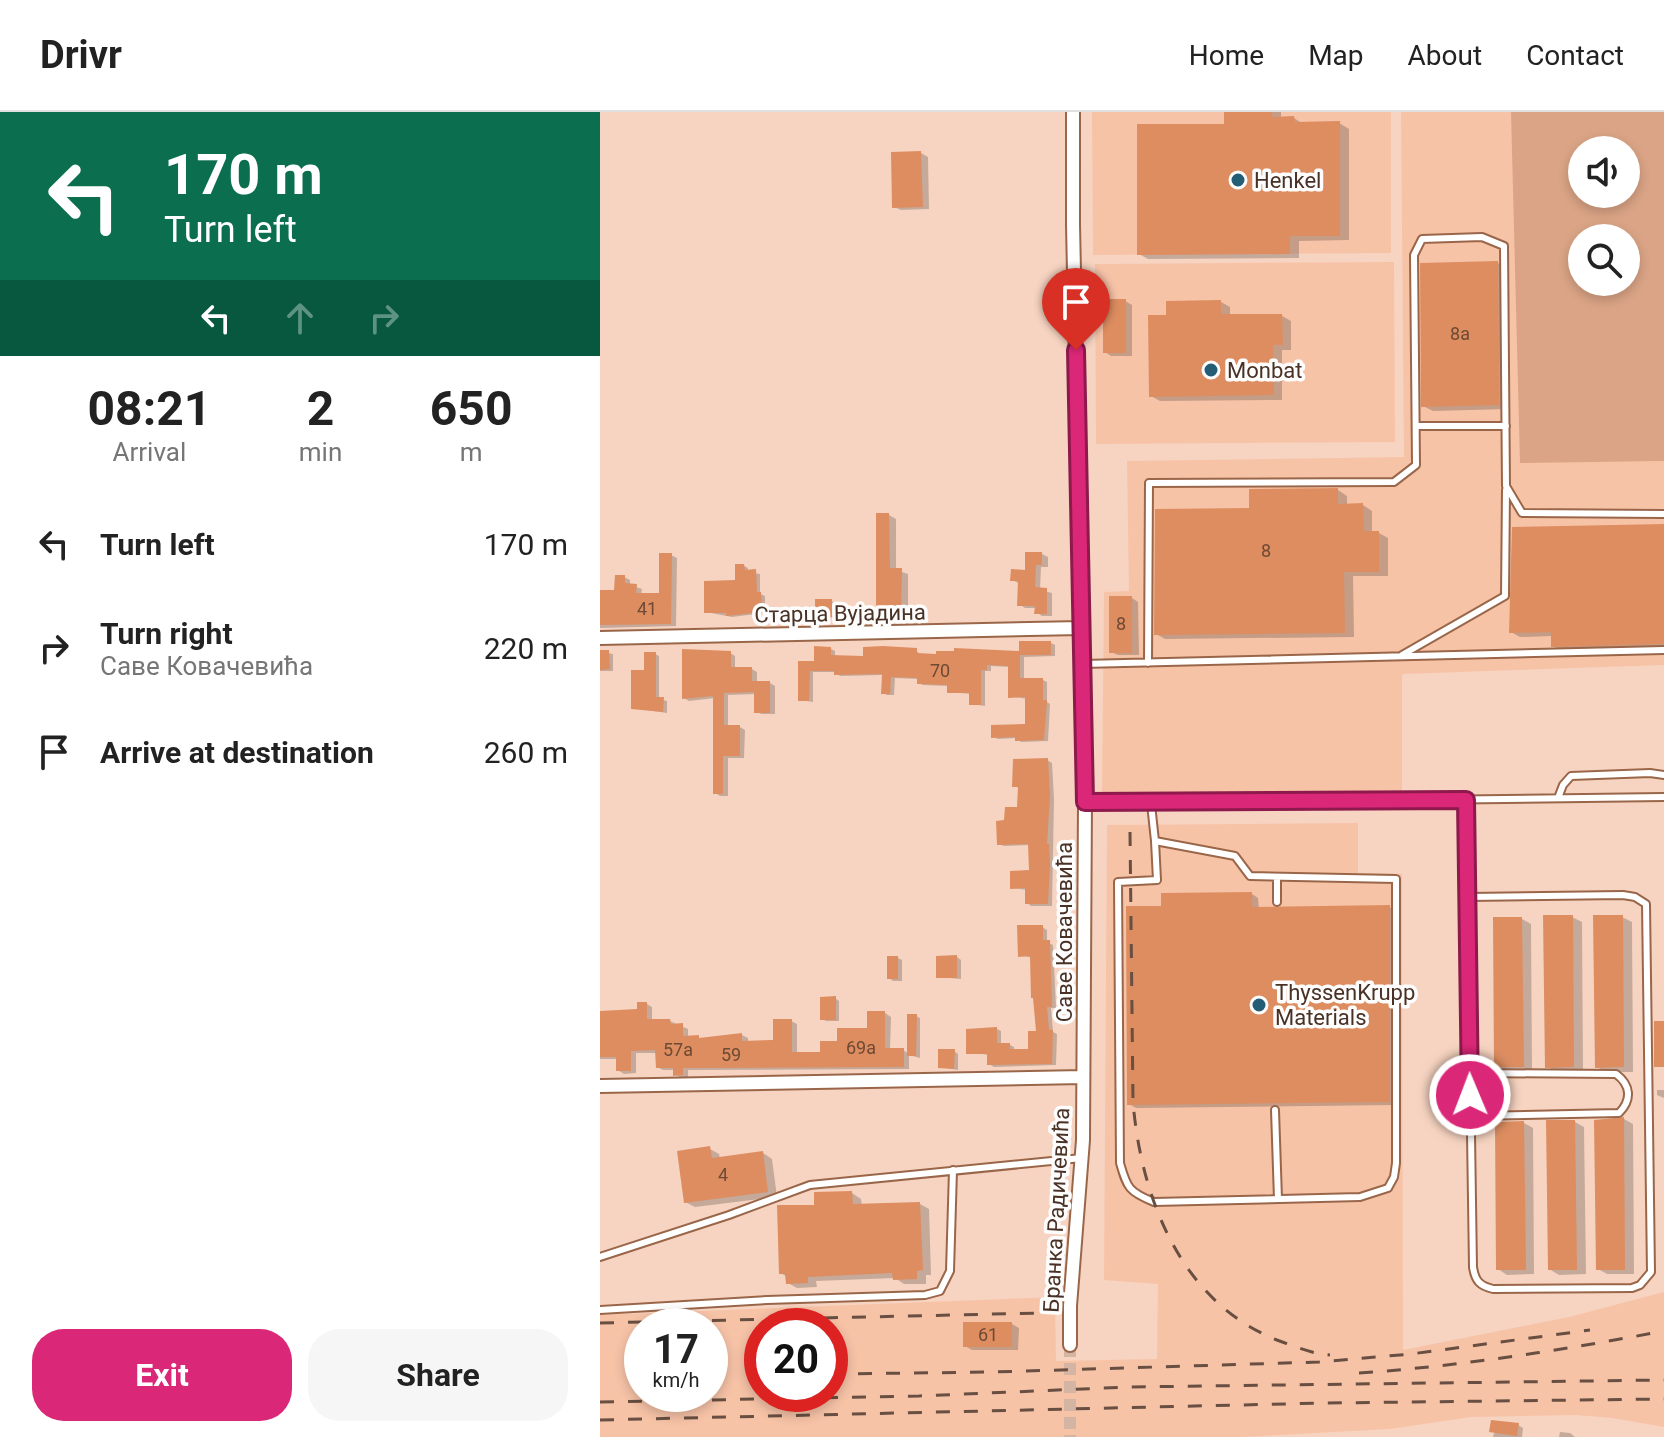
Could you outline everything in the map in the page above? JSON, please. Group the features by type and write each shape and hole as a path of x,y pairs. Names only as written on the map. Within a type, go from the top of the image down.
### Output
{"street":[{"name":"Саве Ковачевића","path":"1073,112 1085,802 1083,1077"},
{"name":"Старца Вујадина","path":"600,638 1081,628"},
{"path":"1085,802 1176,803"},
{"path":"600,1086 1083,1077"},
{"name":"Бранка Радичевића","path":"1070,1345 1082,1158 1083,1077"}],"lane":[{"path":"1148,663 1149,483 1394,482 1416,465 1414,255 1422,239 1482,237 1504,246 1505,596 1398,656"},
{"path":"1416,426 1506,426"},
{"path":"1506,486 1522,513 1664,514"},
{"path":"1082,664 1664,650"},
{"path":"1558,798 1571,776 1664,775"},
{"path":"1176,803 1664,797"},
{"path":"1466,800 1473,1267 1478,1282 1493,1289 1632,1288 1647,1279 1651,1272 1646,904 1635,897 1623,895 1468,897"},
{"path":"1151,804 1157,880 1118,882 1120,1163 1126,1182 1133,1193 1154,1202 1360,1197 1388,1188 1396,1163 1396,879 1250,876 1235,856 1155,841"},
{"path":"1277,877 1277,902"},
{"path":"1470,1073 1616,1074 1629,1090 1629,1098 1619,1113 1471,1116"},
{"path":"1275,1110 1278,1199"},
{"path":"600,1257 810,1185 1082,1158"},
{"path":"600,1310 925,1295 940,1291 950,1271 953,1170"}],"shaded area":[{"name":"Henkel","path":"1092,112 1391,112 1391,253 1093,255"},
{"path":"1401,112 1664,112 1664,665 1402,674 1402,794 1102,794 1104,592 1129,591 1127,461 1404,457"},
{"path":"1511,112 1664,112 1664,461 1520,463"},
{"path":"1394,262 1395,442 1096,444 1095,264"},
{"path":"1358,823 1358,873 1402,874 1403,1350 1569,1317 1664,1292 1664,1427 1576,1415 1471,1417 1390,1429 1243,1437 600,1437 600,1315 624,1314 624,1412 728,1412 728,1310 744,1309 744,1412 848,1412 848,1308 777,1308 1055,1297 1056,1361 1157,1359 1158,1284 1104,1280 1107,825"}],"building":[{"name":"Henkel","path":"1224,112 1272,112 1272,117 1294,116 1295,122 1340,121 1340,236 1290,236 1290,254 1137,255 1137,124 1224,124"},
{"path":"921,151 923,207 892,208 891,152"},
{"path":"1498,261 1499,405 1421,407 1420,263"},
{"path":"1103,299 1126,299 1126,353 1103,353"},
{"name":"Monbat","path":"1221,300 1221,314 1282,314 1283,345 1273,345 1274,395 1149,397 1148,315 1166,315 1166,301"},
{"path":"1338,488 1338,504 1363,503 1364,531 1379,531 1379,572 1344,572 1345,633 1154,635 1155,509 1249,508 1249,489"},
{"path":"876,513 889,513 890,568 902,568 901,614 876,614"},
{"path":"1664,524 1664,644 1551,647 1551,632 1509,633 1512,527"},
{"path":"1025,552 1042,552 1042,565 1036,565 1035,587 1047,588 1047,614 1034,614 1035,606 1017,606 1018,581 1010,581 1011,569 1025,570"},
{"path":"659,553 672,553 671,624 600,625 600,590 614,590 615,575 625,575 625,583 637,584 636,593 659,593"},
{"path":"735,564 744,564 745,570 756,569 762,612 726,616 726,613 704,613 704,581 735,580"},
{"path":"1109,596 1132,596 1132,653 1109,653"},
{"path":"815,599 832,599 832,617 815,617"},
{"path":"1019,641 1051,641 1051,655 1020,655 1020,678 1043,678 1043,700 1047,700 1044,740 991,738 991,725 1025,724 1025,697 1008,698 1008,666 987,665 987,670 981,670 981,705 969,705 969,693 947,693 947,685 917,684 917,678 891,677 890,694 881,694 882,674 834,675 834,671 810,671 809,701 798,701 798,661 814,661 814,646 831,647 831,655 863,656 863,647 883,646 917,648 917,653 936,654 936,651 954,651 954,648 1019,651"},
{"path":"682,649 731,651 731,667 752,667 752,681 770,681 770,713 754,713 754,692 724,693 724,725 740,725 740,756 723,756 723,794 713,794 713,696 682,699"},
{"path":"600,650 609,650 610,669 600,670"},
{"path":"644,652 656,652 656,697 664,697 663,712 631,709 631,670 644,670"},
{"path":"1048,758 1048,904 1025,904 1025,888 1010,889 1010,871 1029,870 1028,844 997,845 996,821 1004,820 1005,807 1017,807 1018,787 1012,787 1013,759"},
{"name":"ThyssenKrupp Materials","path":"1252,892 1252,907 1390,905 1390,1102 1127,1105 1126,906 1161,906 1161,893"},
{"path":"1543,915 1573,915 1574,1067 1545,1068"},
{"path":"1593,915 1623,915 1624,1067 1595,1068"},
{"path":"1493,917 1522,917 1524,1067 1494,1067"},
{"path":"1017,925 1043,925 1043,940 1050,940 1052,1007 1047,1007 1049,1030 1053,1030 1052,1064 987,1065 987,1054 966,1054 966,1029 997,1027 997,1043 1010,1043 1010,1049 1028,1049 1028,1031 1036,1031 1030,956 1018,957"},
{"path":"957,955 957,978 936,978 936,956"},
{"path":"887,956 898,956 898,979 887,979"},
{"path":"836,996 836,1020 820,1020 820,997"},
{"path":"637,1002 647,1002 647,1019 670,1019 671,1024 683,1023 683,1036 699,1035 699,1038 742,1033 742,1041 773,1040 773,1019 792,1019 792,1052 820,1052 820,1041 837,1041 837,1028 867,1028 867,1011 885,1011 885,1048 904,1048 904,1067 683,1068 683,1075 673,1076 673,1068 656,1068 655,1050 631,1051 631,1071 616,1071 616,1057 600,1057 600,1011 637,1009"},
{"path":"907,1014 917,1014 916,1056 907,1056"},
{"path":"1654,1021 1664,1021 1664,1067 1654,1067"},
{"path":"938,1049 955,1049 954,1069 938,1068"},
{"path":"1624,1117 1625,1270 1596,1270 1594,1120"},
{"path":"1546,1120 1575,1120 1577,1270 1548,1270"},
{"path":"1524,1121 1526,1270 1496,1270 1495,1122"},
{"path":"710,1146 712,1158 763,1151 768,1192 684,1203 677,1151"},
{"path":"852,1191 853,1204 920,1202 923,1270 917,1271 917,1279 893,1280 892,1273 808,1277 808,1283 786,1284 785,1274 779,1274 777,1205 814,1205 814,1192"},
{"path":"963,1322 1012,1322 1012,1347 963,1347"},
{"path":"1491,1420 1519,1423 1517,1436 1489,1432"}],"tunnel":[{"path":"1070,1345 1070,1437"}],"railway":[{"path":"1130,832 1133,1102 1145,1174 1157,1209 1172,1243 1191,1273 1215,1300 1244,1323 1277,1340 1330,1355"},
{"path":"600,1323 1041,1313"},
{"path":"848,1374 1319,1362 1411,1354 1590,1330"},
{"path":"1359,1373 1512,1356 1664,1331"},
{"path":"600,1402 919,1396 1128,1387 1664,1380"},
{"path":"600,1420 1324,1403 1664,1399"}],"place":[{"name":"Henkel","path":"1238,180"},
{"name":"Monbat","path":"1211,370"},
{"name":"ThyssenKrupp Materials","path":"1259,1005"}],"route":[{"path":"1076,350 1085,802 1466,800 1470,1095"}]}
